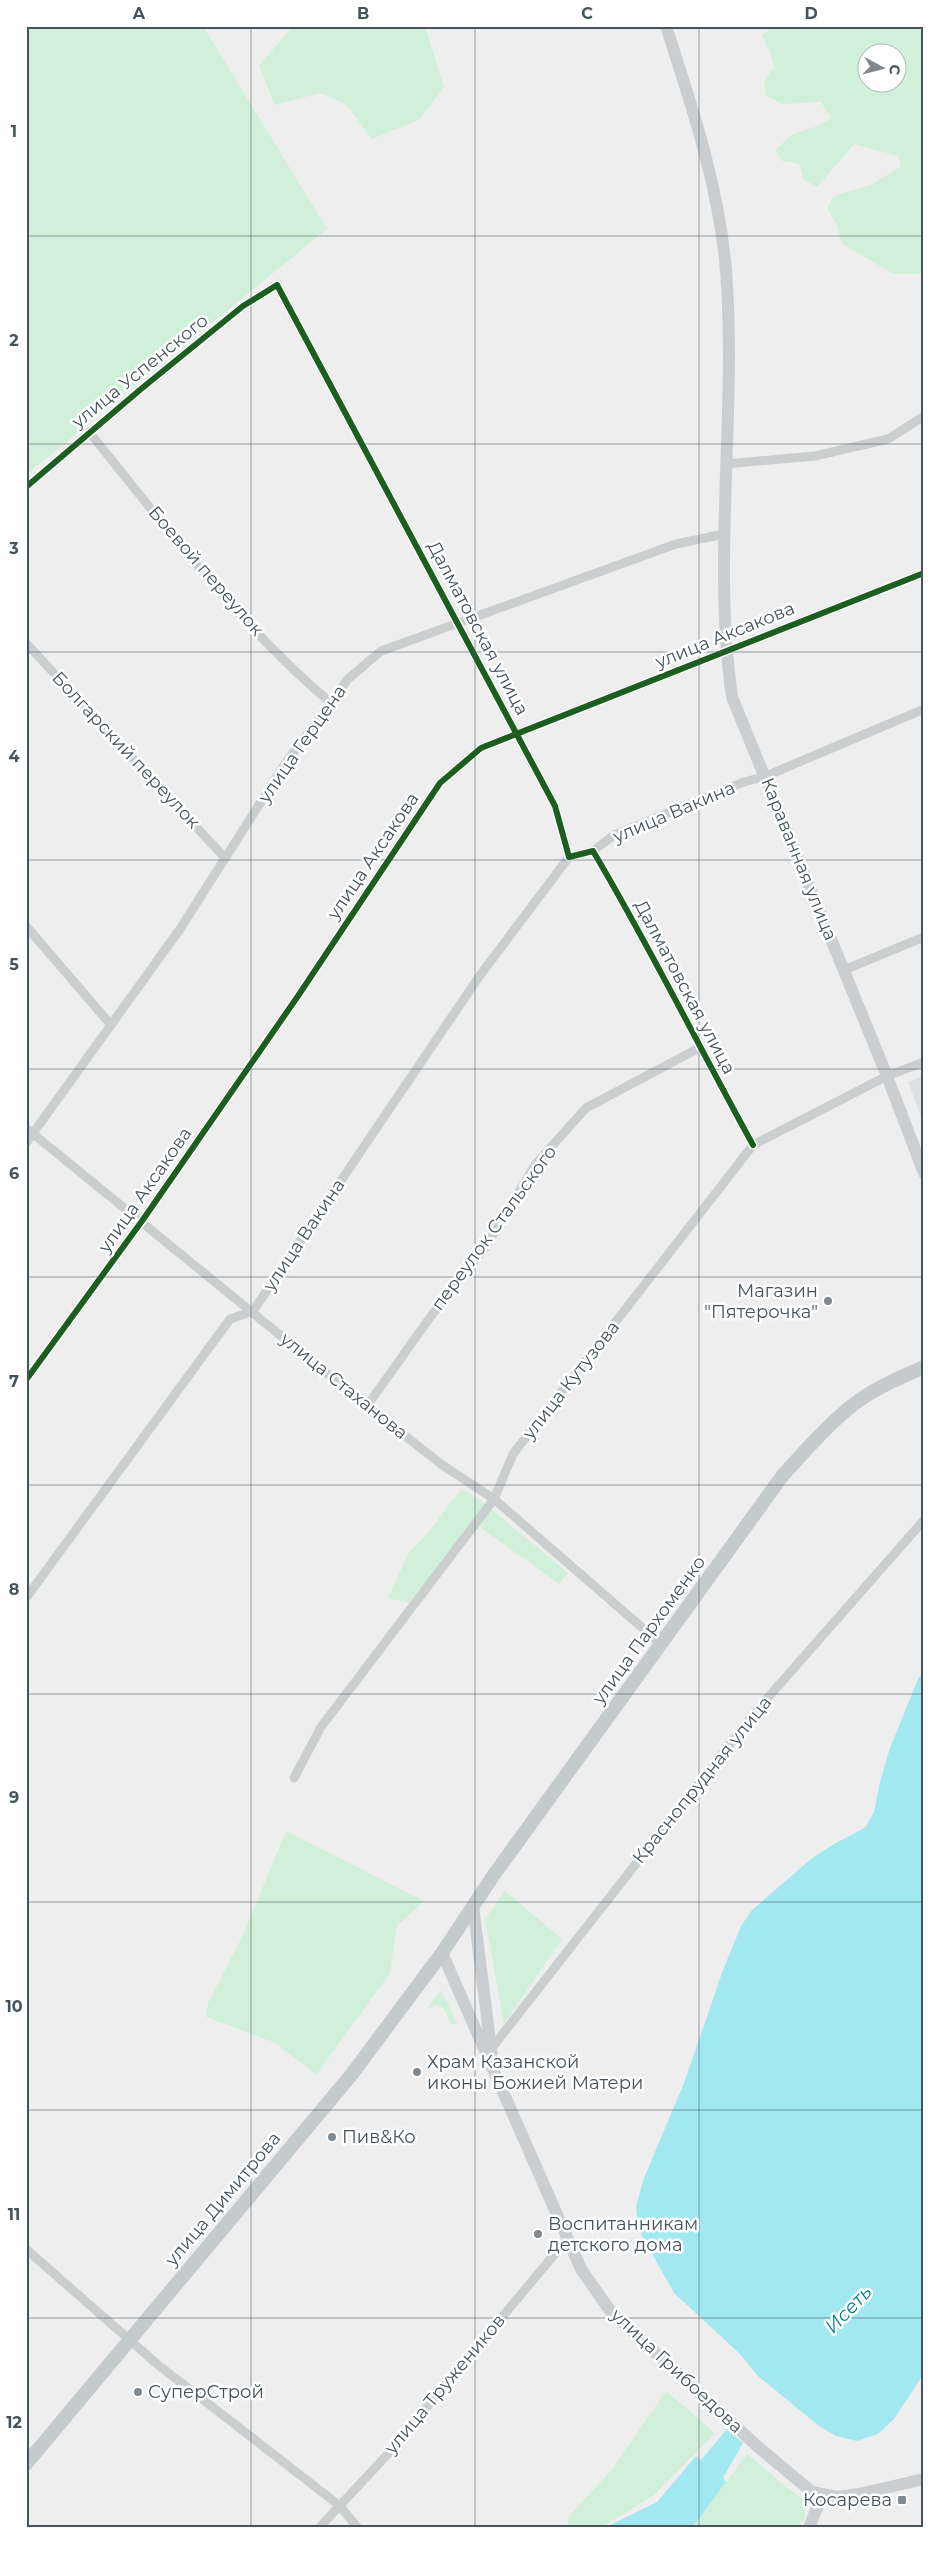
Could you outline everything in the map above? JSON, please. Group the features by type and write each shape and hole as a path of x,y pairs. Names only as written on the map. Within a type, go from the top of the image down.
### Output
{"main road":[{"name":"улица Пархоменко","path":"442,1953 473,1906 783,1475 830,1425 859,1401 890,1382 924,1367"},
{"name":"улица Димитрова","path":"26,2464 352,2074 442,1953"}],"street":[{"name":"Караванная улица","path":"666,26 705,149 718,203 726,272 728,368 724,534 726,651 732,697 766,776 924,1173"},
{"name":"улица Успенского","path":"26,487 89,432 243,306 277,285"},
{"name":"Далматовская улица","path":"277,285 555,806 569,857"},
{"path":"726,464 815,456 888,439 924,416"},
{"name":"Боевой переулок","path":"89,432 219,590 295,672 331,702"},
{"name":"улица Герцена","path":"26,1143 30,1130 111,1025 180,929 285,764 348,679 381,651 676,544 724,534"},
{"name":"улица Аксакова","path":"26,1380 142,1221 298,996 440,783 482,748 924,573"},
{"name":"Болгарский переулок","path":"26,643 225,858"},
{"name":"улица Вакина","path":"593,851 614,836 744,782 766,776 924,709"},
{"path":"569,857 593,851"},
{"name":"Далматовская улица","path":"593,851 633,920 699,1048 752,1145"},
{"name":"улица Вакина","path":"253,1311 478,978 569,857"},
{"path":"26,926 111,1025"},
{"path":"844,970 924,936"},
{"name":"переулок Стальского","path":"367,1406 431,1316 485,1248 535,1164 586,1108 699,1048"},
{"name":"улица Кутузова","path":"294,1778 321,1727 494,1499 513,1454 752,1145 887,1076 924,1062"},
{"name":"улица Стаханова","path":"30,1130 367,1406 441,1464 494,1499 662,1644"},
{"path":"26,1598 230,1319 253,1311"},
{"name":"Краснопрудная улица","path":"491,2049 750,1718 924,1520"},
{"name":"улица Грибоедова","path":"473,1906 494,2072"},
{"name":"улица Грибоедова","path":"442,1953 581,2269 611,2312 757,2446 812,2492 836,2497 859,2494 924,2479"},
{"name":"улица Тружеников","path":"319,2528 386,2456 568,2238"},
{"path":"26,2249 157,2364 340,2506 358,2528"},
{"path":"809,2528 822,2495"}],"shaded area":[{"path":"924,1076 924,1124 908,1082"}],"green space":[{"path":"26,26 203,26 327,229 26,475"},
{"path":"293,26 425,26 444,87 419,120 372,139 346,104 320,93 275,105 259,66"},
{"path":"776,26 924,26 924,272 921,274 894,274 842,244 837,225 827,208 834,196 873,184 901,166 898,156 854,144 817,187 804,180 799,164 782,161 775,150 793,134 818,126 831,118 821,102 782,104 766,95 764,81 774,68 762,34"},
{"path":"461,1489 479,1499 568,1573 559,1584 480,1527 409,1603 388,1598 409,1552 428,1533"},
{"path":"286,1831 424,1901 397,1926 390,1973 316,2075 276,2043 206,2017 208,2003 243,1935"},
{"path":"505,1891 562,1939 504,2024 485,1919"},
{"path":"441,1990 457,2023 451,2025 443,2008 440,2006 432,2006 427,2009"},
{"path":"666,2391 715,2433 653,2496 600,2528 567,2528 569,2516 611,2471"},
{"path":"747,2454 803,2500 805,2516 799,2528 692,2528"}],"water":[{"name":"Исеть","path":"924,1670 924,2373 894,2419 878,2434 857,2441 836,2436 819,2426 758,2376 740,2354 674,2293 642,2236 637,2220 636,2206 644,2178 684,2083 723,1970 741,1926 752,1910 811,1859 866,1827 874,1812 890,1748 918,1679"},
{"path":"727,2429 743,2443 723,2478 726,2482 692,2528 604,2528 657,2502 696,2456 701,2460"}],"cycle path":[{"path":"26,487 141,389 243,306 277,285 555,806 569,857 593,851 753,1145"},
{"path":"26,1380 142,1221 298,996 440,783 481,748 924,573"}],"place":[{"name":"Магазин \"Пятерочка\"","path":"828,1301"},
{"name":"Храм Казанской иконы Божией Матери","path":"417,2072"},
{"name":"Пив&Ко","path":"332,2137"},
{"name":"Воспитанникам детского дома","path":"538,2234"},
{"name":"СуперСтрой","path":"138,2392"},
{"name":"Косарева","path":"902,2500"}]}
